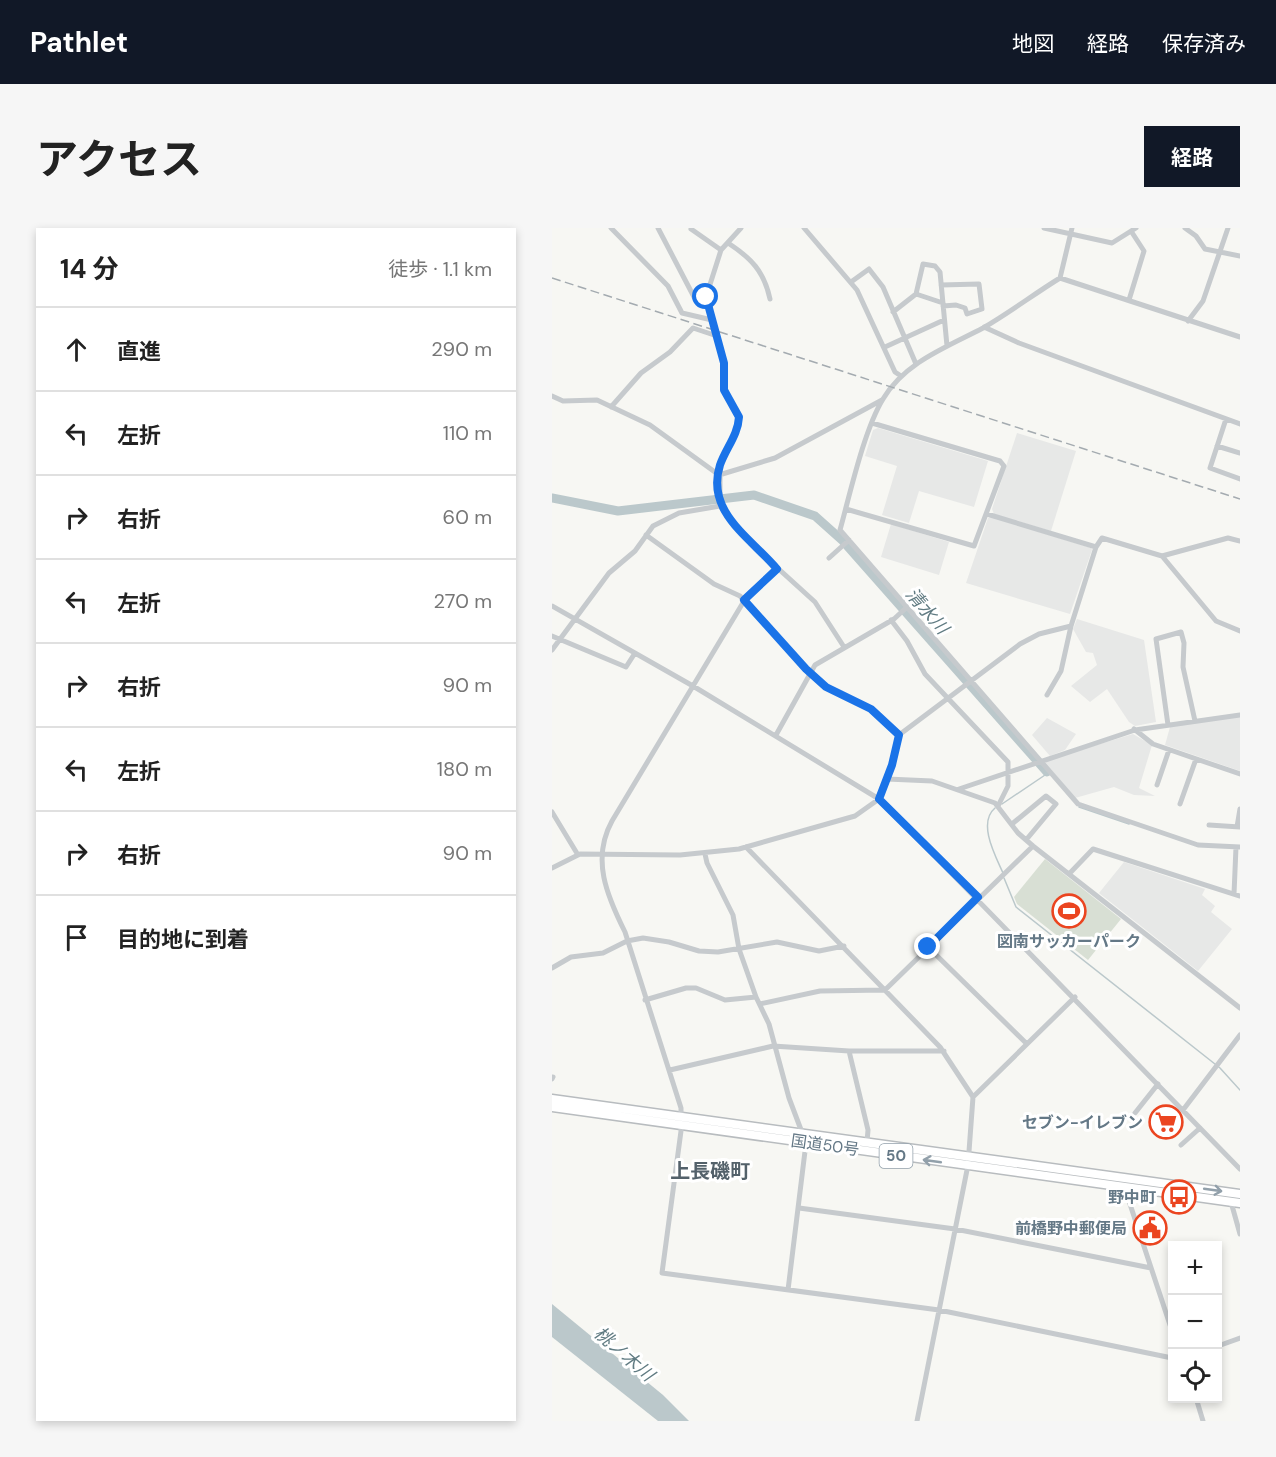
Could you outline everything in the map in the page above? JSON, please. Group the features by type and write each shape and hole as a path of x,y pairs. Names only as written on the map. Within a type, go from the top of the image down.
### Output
{"highway":[{"name":"国道50号","path":"552,1099 807,1143 969,1161 1237,1196"},
{"name":"国道50号","path":"552,1107 867,1142 969,1161"}],"street":[{"path":"611,228 668,286 682,313 712,320"},
{"path":"658,228 694,297 708,304"},
{"path":"741,228 721,250 706,297 724,363 724,390 739,417 737,430 720,466 720,506 747,540 817,605 844,647"},
{"path":"804,228 851,282 885,347 895,372 901,376"},
{"path":"1044,228 1112,243 1133,229 1144,251 1129,300"},
{"path":"1069,874 1093,849 1237,895 1238,847 1198,845 1083,807 1039,761 905,609 847,542 840,530 872,423 882,400 901,376 916,364 984,327 1060,278 1072,228"},
{"path":"1185,228 1196,236 1205,249 1240,256"},
{"path":"1196,236 1199,228"},
{"path":"1188,321 1203,302 1228,228"},
{"path":"691,229 721,250"},
{"path":"728,243 747,256 758,268 766,281 770,299"},
{"path":"893,312 916,294 923,264 935,266 940,272 942,285 947,346"},
{"path":"851,282 869,269 883,287 906,336 916,364"},
{"path":"1060,278 1240,337"},
{"path":"916,294 943,304 964,308 967,314 982,309 979,284 942,285"},
{"path":"885,347 944,320"},
{"path":"984,327 1008,339 1240,424"},
{"path":"611,407 641,373 670,352 693,328 717,336"},
{"path":"552,396 563,401 597,400 650,425 719,475"},
{"path":"719,475 775,458 882,400"},
{"path":"1226,419 1210,469 1240,479"},
{"path":"846,509 975,546 1004,466 1000,461 872,423"},
{"path":"1217,446 1240,453"},
{"path":"552,650 609,573 635,550 657,523 674,514 720,506"},
{"path":"987,514 1096,547"},
{"path":"646,535 714,584 735,593 744,600 826,687 871,709 899,735"},
{"path":"1047,695 1061,671 1071,626 1096,547 1102,538 1162,556 1216,621 1240,631"},
{"path":"1162,556 1228,538 1240,541"},
{"path":"829,558 847,542"},
{"path":"777,569 744,600 603,838 601,854 612,906 627,941 670,1070 682,1120 662,1273 939,1310 1168,1357"},
{"path":"552,606 693,686 879,799 978,897 1240,1169"},
{"path":"776,735 815,665 891,620 905,609"},
{"path":"891,620 907,641 920,668 1006,759 1008,786 998,806"},
{"path":"552,868 578,855 705,854 746,847 855,816 879,799 899,735 1025,641 1046,631 1071,626"},
{"path":"1168,725 1156,639 1181,632 1184,643 1183,667 1195,721"},
{"path":"552,636 626,667 635,653"},
{"path":"959,789 1134,729 1240,715"},
{"path":"1134,729 1146,741 1240,774"},
{"path":"1157,785 1169,750"},
{"path":"1180,804 1196,759"},
{"path":"887,779 932,781 959,789 998,806 1012,825 1033,846 1240,1008"},
{"path":"1012,825 1046,796 1056,804 1026,840"},
{"path":"1209,825 1239,827 1240,809"},
{"path":"552,812 578,855"},
{"path":"760,1004 820,991 885,990 978,897 1033,846"},
{"path":"746,847 944,1051 973,1097 969,1161 917,1421"},
{"path":"705,854 707,863 733,915 739,949 756,997 769,1024 773,1046 789,1098 807,1143 788,1290"},
{"path":"552,968 571,957 603,952 627,941 643,938 669,942 699,951 739,949 777,942 819,951 844,946"},
{"path":"928,947 1027,1044"},
{"path":"645,1000 686,988 696,988 724,1000 756,997"},
{"path":"973,1097 1075,997"},
{"path":"1183,1110 1240,1035"},
{"path":"670,1070 773,1046 849,1051 944,1051"},
{"path":"849,1051 868,1130 867,1142"},
{"path":"1135,1113 1158,1084"},
{"path":"1181,1145 1200,1128"},
{"path":"1123,1182 1168,1317"},
{"path":"1237,1196 1240,1234"},
{"path":"799,1208 956,1229 1150,1268"},
{"path":"1222,1345 1240,1338"},
{"path":"1198,1403 1203,1421"}],"shaded area":[{"path":"878,428 988,461 974,507 919,491 909,523 882,515 897,466 865,456 873,430"},
{"path":"1017,433 1076,451 1051,531 994,514 992,509"},
{"path":"988,518 1091,548 1070,614 966,583"},
{"path":"891,524 949,542 939,575 881,557"},
{"path":"1077,619 1144,640 1156,722 1135,726 1129,722 1107,689 1090,702 1071,686 1097,665 1093,653 1086,652 1073,629"},
{"path":"1240,716 1240,771 1165,745 1170,727"},
{"path":"1047,718 1076,734 1065,750 1050,756 1032,735"},
{"path":"1133,734 1152,745 1139,788 1155,796 1134,795 1114,787 1075,798 1044,761"},
{"name":"図南サッカーパーク","path":"1045,859 1121,919 1088,960 1017,904 1014,897"},
{"path":"1124,862 1205,889 1202,895 1215,906 1211,912 1232,929 1198,971 1099,893"},
{"path":"552,1304 663,1395 689,1421 658,1421 552,1337"}],"waterway":[{"name":"清水川","path":"552,498 618,511 754,495 815,516 843,541 1047,772"},
{"path":"1002,804 1048,773"},
{"name":"清水川","path":"1079,807 1129,824"},
{"path":"995,808 990,814 988,831 1003,873"},
{"path":"1004,878 1016,907 1220,1068 1240,1090"}],"railway":[{"path":"552,278 1240,499"}],"place":[{"name":"図南サッカーパーク","path":"1069,911"},
{"name":"セブン-イレブン","path":"1166,1122"},
{"name":"野中町","path":"1179,1197"},
{"name":"前橋野中郵便局","path":"1150,1228"}],"district":[{"name":"上長磯町","path":"710,1171"}],"route":[{"path":"706,297 724,363 724,390 739,417 737,430 720,466 720,506 747,540 777,569 744,600 806,669 826,687 871,709 899,735 892,765 879,799 891,808 978,897 928,947"}],"water label":[{"name":"桃ノ木川","path":"624,1354"}]}
